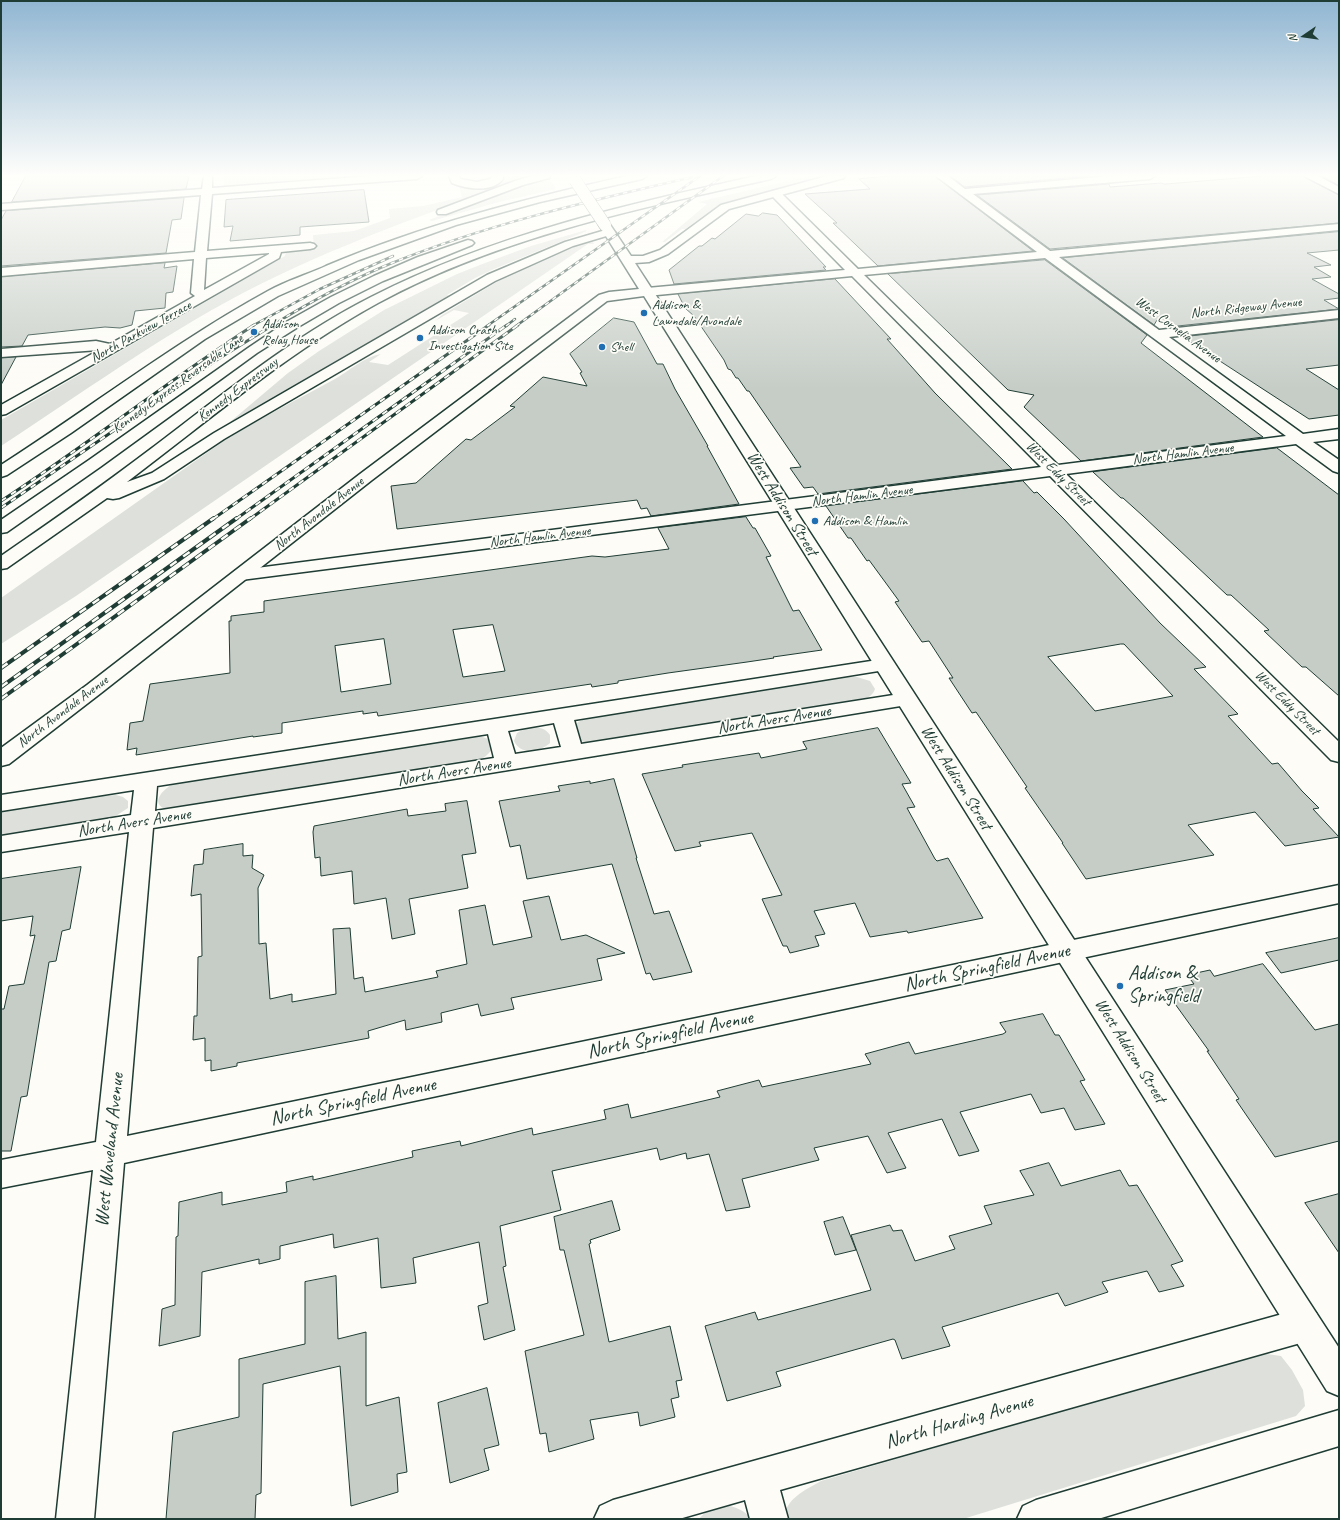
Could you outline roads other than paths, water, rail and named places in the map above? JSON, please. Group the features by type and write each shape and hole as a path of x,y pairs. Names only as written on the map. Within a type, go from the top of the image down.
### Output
{"main road":[{"path":"202,247 197,292 207,294"},
{"path":"1,272 299,247"},
{"path":"1,472 66,430 200,336 255,304 288,287 355,258 386,247"},
{"name":"Kennedy Express Reversable Lane","path":"1,528 63,486 256,347 294,323 328,303 379,278 456,247"},
{"name":"Kennedy Expressway","path":"1,564 88,504 276,361 325,328 394,290 457,262 500,247"},
{"path":"88,504 158,476 219,436 491,278 563,247"},
{"name":"West Addison Street","path":"619,247 1339,1380"},
{"path":"627,260 645,258 664,252 671,247"},
{"name":"West Eddy Street","path":"830,247 1339,755"},
{"name":"West Cornelia Avenue","path":"1036,247 1339,468"},
{"name":"North Avondale Avenue","path":"1,759 366,477 603,298 647,292 1120,247"},
{"name":"North Parkview Terrace","path":"1,411 275,256 275,249"},
{"path":"255,304 271,285 311,265"},
{"name":"North Ridgeway Avenue","path":"1156,334 1339,314"},
{"path":"1,353 96,345 111,348"},
{"name":"North Hamlin Avenue","path":"241,575 1339,434"},
{"path":"1,803 884,665"},
{"name":"North Avers Avenue","path":"1,844 906,699"},
{"path":"562,715 573,752"},
{"path":"496,725 506,763"},
{"name":"West Waveland Avenue","path":"75,1519 146,781"},
{"name":"North Springfield Avenue","path":"1,1174 110,1153 1339,894"},
{"name":"North Harding Avenue","path":"613,1519 670,1511 758,1479 1304,1325"},
{"path":"1036,1519 1339,1428"},
{"path":"758,1479 770,1519"}],"railway":[{"path":"271,326 346,284 392,263 435,247"},
{"path":"487,326 599,247"},
{"path":"516,326 625,247"},
{"path":"252,326 320,289 393,256"},
{"path":"506,326 515,319"},
{"path":"1,501 65,458 190,368 254,325"},
{"path":"1,508 218,359 273,325"},
{"path":"213,519 489,325"},
{"path":"236,519 507,325"},
{"path":"250,519 518,325"},
{"path":"1,668 214,518"},
{"path":"1,687 237,518"},
{"path":"1,699 251,518"}],"place":[{"name":"Addison & Lawndale/Avondale","path":"644,313"},
{"name":"Addison Relay House","path":"254,332"},
{"name":"Addison Crash Investigation Site","path":"420,338"},
{"name":"Shell","path":"602,347"},
{"name":"Addison & Hamlin","path":"815,521"},
{"name":"Addison & Springfield","path":"1120,986"}]}
